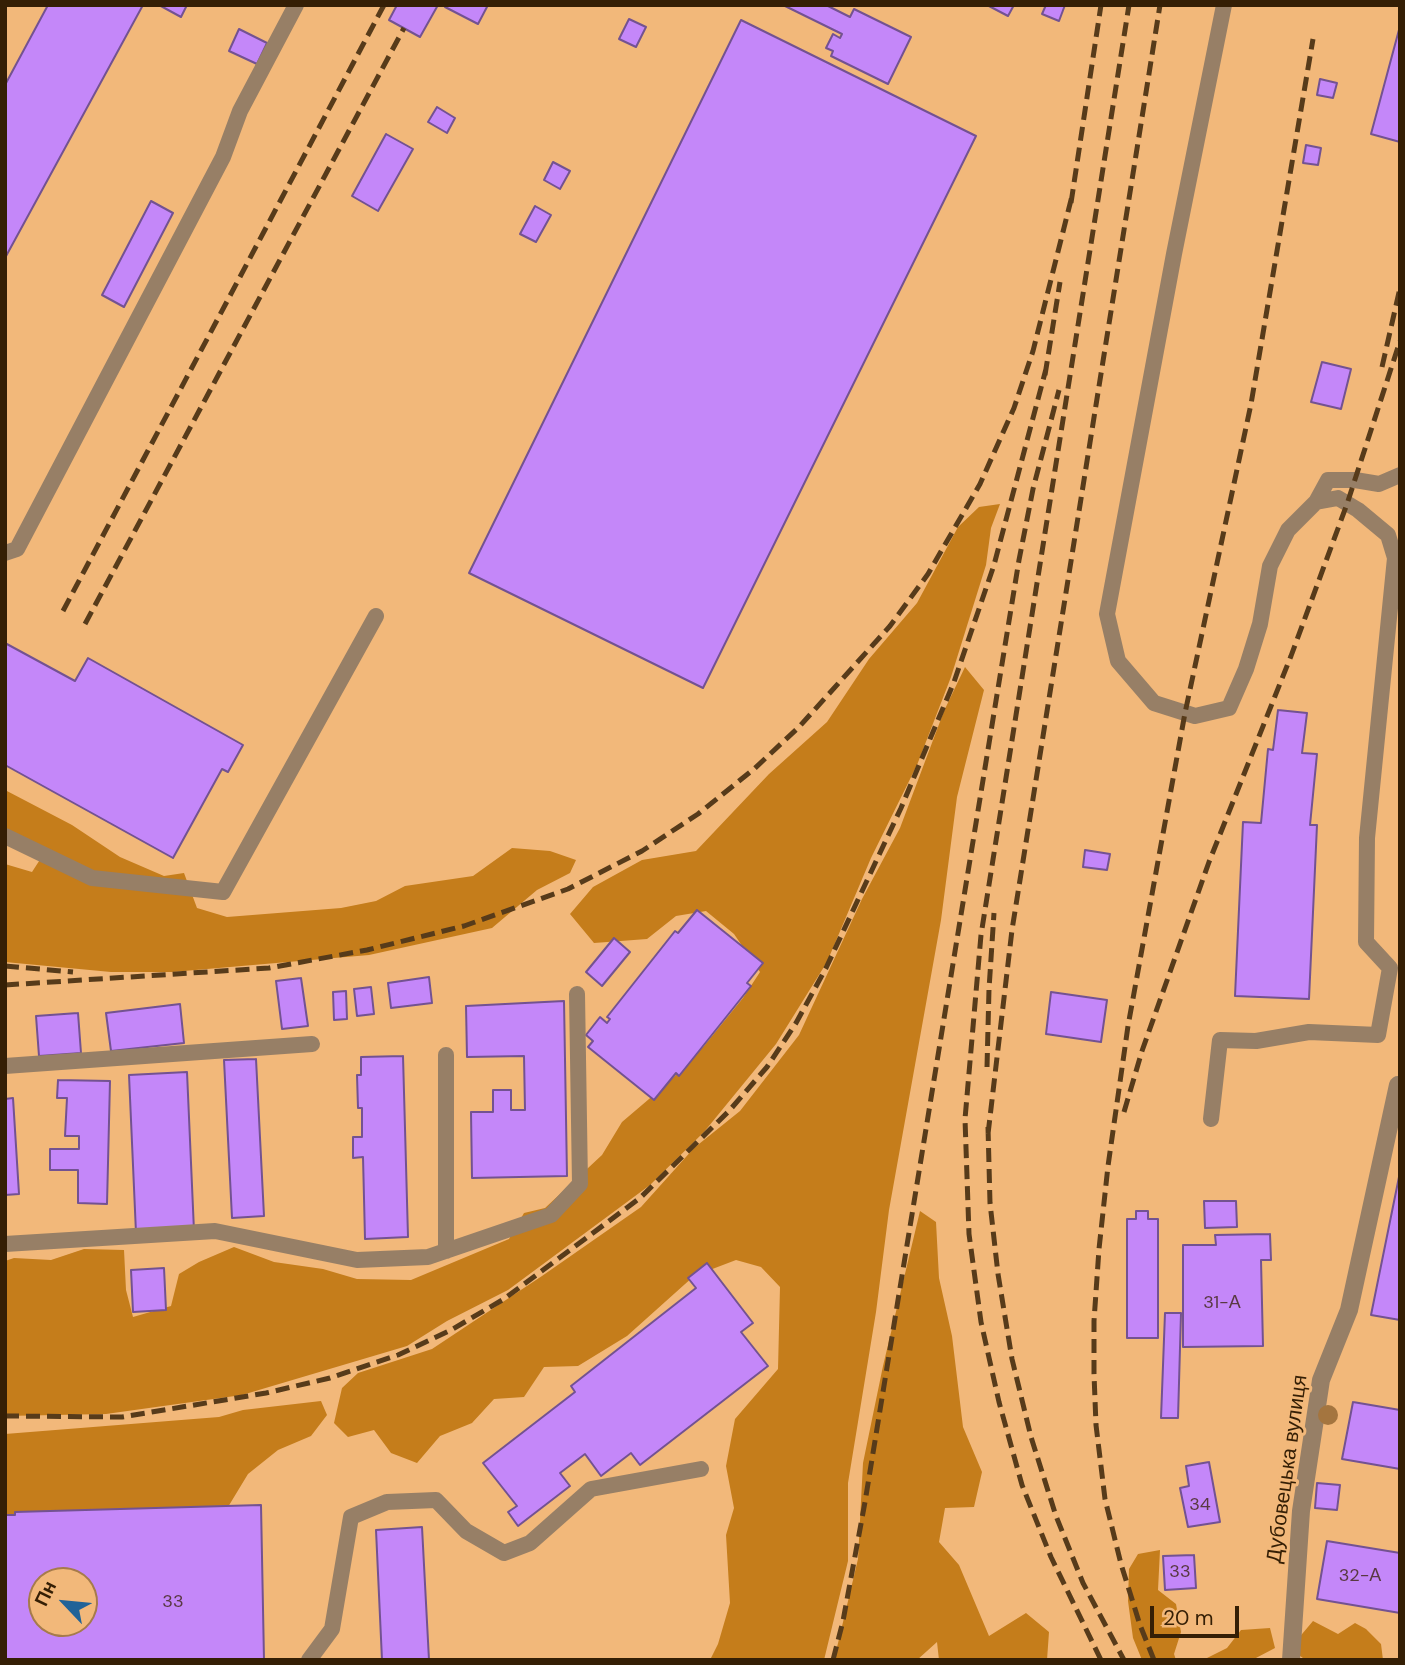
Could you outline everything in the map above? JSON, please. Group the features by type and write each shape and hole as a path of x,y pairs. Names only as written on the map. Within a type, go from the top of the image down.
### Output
{"street":[{"name":"Дубовецька вулиця","path":"1291,1660 1301,1511 1321,1380 1349,1310 1398,1085"}],"lane":[{"path":"5,553 17,549 223,157 240,111 296,5"},
{"path":"1224,5 1174,254 1107,614 1118,661 1154,703 1195,716 1229,708 1246,669 1260,624 1270,566 1288,530 1317,502 1328,480 1355,480 1379,484 1400,475"},
{"path":"1211,1119 1220,1040 1256,1041 1309,1032 1378,1035 1390,968 1366,942 1367,838 1395,558 1388,535 1358,510 1338,498 1317,502"},
{"path":"5,835 92,877 223,891 376,616"},
{"path":"5,1244 215,1231 356,1260 428,1257 551,1215 580,1184 577,994"},
{"path":"5,1066 312,1044"},
{"path":"446,1055 446,1251"},
{"path":"309,1660 332,1629 352,1517 387,1502 436,1500 466,1531 504,1553 530,1543 591,1489 701,1469"}],"shaded area":[{"path":"1000,504 991,528 986,565 951,677 917,765 871,858 827,962 776,1044 704,1132 650,1185 508,1290 447,1321 407,1346 242,1395 106,1414 5,1416 5,1261 14,1258 51,1260 84,1249 124,1250 126,1290 133,1317 171,1306 179,1274 234,1247 274,1262 323,1269 357,1279 411,1280 509,1239 524,1213 545,1208 602,1155 622,1122 669,1082 704,1046 743,998 760,972 734,934 706,911 676,916 647,939 594,943 570,914 593,887 642,860 696,851 769,774 827,722 869,659 917,603 958,527 979,507"},
{"path":"965,667 984,690 957,797 941,920 889,1210 876,1312 848,1483 848,1561 824,1660 710,1660 718,1644 730,1603 726,1535 734,1508 726,1466 735,1419 778,1369 780,1287 761,1267 736,1260 694,1276 627,1336 578,1366 544,1367 524,1397 494,1399 472,1423 440,1436 417,1463 391,1453 374,1430 348,1437 334,1423 342,1388 358,1373 432,1349 542,1276 641,1207 694,1148 740,1111 799,1035 862,899 900,828 944,711"},
{"path":"5,790 72,825 120,857 164,876 184,873 197,908 227,917 341,908 376,901 405,886 473,876 512,848 550,851 576,860 570,873 537,890 492,928 369,955 172,972 111,972 5,962 5,864 32,872 43,855 5,828"},
{"path":"920,1211 936,1222 939,1278 952,1336 963,1427 982,1472 974,1507 945,1508 939,1542 959,1565 989,1636 1026,1613 1049,1632 1047,1660 939,1660 937,1642 917,1660 834,1660 858,1559 863,1463"},
{"path":"321,1401 327,1415 311,1436 278,1450 248,1474 228,1507 5,1524 5,1434 219,1417 243,1410"},
{"path":"1160,1550 1158,1590 1176,1604 1181,1632 1174,1654 1176,1660 1142,1660 1133,1638 1128,1601 1129,1569 1138,1554"},
{"path":"1313,1621 1338,1634 1355,1623 1366,1629 1381,1644 1383,1660 1306,1660 1297,1654 1297,1640"},
{"path":"1270,1628 1275,1648 1254,1659 1203,1660 1227,1648 1241,1630"}],"building":[{"path":"48,5 143,5 5,258 5,85"},
{"path":"159,5 187,5 181,17"},
{"path":"397,5 438,5 420,37 389,20"},
{"path":"488,5 478,24 445,7"},
{"path":"783,5 826,5 850,17 854,9 911,37 888,84 831,56 833,51 826,48 833,34 840,38 842,34"},
{"path":"987,5 1014,5 1008,16"},
{"path":"1046,5 1065,5 1059,21 1042,14"},
{"path":"629,19 646,27 636,47 619,39"},
{"path":"741,20 976,136 703,688 469,573"},
{"path":"1400,26 1400,142 1371,134"},
{"path":"239,29 267,43 257,64 229,51"},
{"path":"1320,79 1337,83 1333,98 1317,95"},
{"path":"437,107 455,118 447,133 428,122"},
{"path":"386,134 413,149 378,211 352,196"},
{"path":"1306,145 1321,148 1318,165 1303,163"},
{"path":"553,162 570,171 560,189 544,180"},
{"path":"151,201 173,213 124,307 102,295"},
{"path":"535,206 551,215 536,242 520,234"},
{"path":"1322,362 1351,369 1341,409 1311,402"},
{"path":"5,643 75,681 88,658 243,745 228,772 222,769 173,858 5,765"},
{"path":"1278,710 1307,713 1302,753 1317,754 1310,825 1317,825 1309,999 1235,996 1243,822 1261,823 1268,749 1273,750"},
{"path":"1085,850 1110,854 1107,870 1083,867"},
{"path":"697,910 763,963 747,983 751,986 679,1076 676,1073 654,1100 588,1047 593,1041 586,1035 600,1017 607,1023 610,1019 607,1017 675,931 678,933"},
{"path":"614,938 630,952 602,986 586,972"},
{"path":"429,977 432,1003 391,1008 388,983"},
{"path":"301,978 308,1026 282,1029 276,981"},
{"path":"371,987 374,1014 357,1016 354,989"},
{"path":"346,991 347,1019 334,1020 333,992"},
{"path":"1051,992 1107,1000 1101,1042 1046,1034"},
{"path":"564,1001 567,1176 472,1178 471,1112 493,1112 493,1090 511,1090 511,1110 525,1110 524,1056 467,1057 466,1006"},
{"path":"180,1004 184,1043 111,1051 106,1013"},
{"path":"78,1013 81,1053 39,1056 36,1016"},
{"path":"403,1056 408,1237 365,1239 363,1157 353,1158 353,1137 362,1137 362,1108 358,1108 357,1075 361,1075 361,1057"},
{"path":"256,1059 264,1216 232,1218 224,1060"},
{"path":"187,1072 194,1231 136,1233 129,1075"},
{"path":"58,1080 110,1081 107,1204 78,1203 78,1170 50,1170 50,1149 79,1149 79,1136 65,1136 67,1098 57,1098"},
{"path":"13,1098 19,1194 5,1195 5,1099"},
{"path":"1400,1172 1400,1320 1371,1315"},
{"path":"1204,1201 1236,1201 1237,1227 1205,1228"},
{"path":"1136,1211 1148,1211 1148,1219 1158,1219 1158,1338 1127,1338 1127,1219 1136,1219"},
{"path":"1270,1234 1271,1260 1261,1260 1263,1346 1183,1347 1183,1245 1216,1245 1215,1235"},
{"path":"707,1263 753,1323 741,1332 768,1366 640,1465 631,1453 601,1476 585,1454 560,1473 570,1486 518,1526 508,1512 517,1506 483,1463 575,1392 571,1386 696,1288 688,1278"},
{"path":"164,1268 166,1310 133,1312 131,1270"},
{"path":"1165,1313 1181,1313 1178,1418 1161,1418"},
{"path":"1353,1402 1400,1410 1400,1469 1342,1459"},
{"path":"1209,1462 1220,1522 1188,1527 1180,1488 1189,1486 1186,1466"},
{"path":"1317,1483 1340,1485 1337,1510 1315,1508"},
{"path":"261,1505 264,1660 5,1660 5,1515 15,1515 15,1512"},
{"path":"422,1527 429,1660 382,1660 376,1530"},
{"path":"1327,1541 1400,1553 1400,1613 1317,1599"},
{"path":"1194,1555 1196,1588 1165,1590 1163,1556"}],"railway":[{"path":"63,611 384,5"},
{"path":"1071,203 1101,5"},
{"path":"1101,1660 1051,1557 1022,1485 999,1402 981,1322 969,1234 965,1119 981,935 1129,5"},
{"path":"988,1134 1012,930 1160,5"},
{"path":"85,624 404,28"},
{"path":"1154,1660 1121,1564 1105,1499 1096,1425 1094,1374 1094,1321 1099,1249 1128,1026 1185,713 1251,404 1313,39"},
{"path":"5,985 269,968 367,950 464,926 568,889 642,851 698,814 754,769 799,727 890,626 928,574 980,484 1014,408 1033,351 1073,192"},
{"path":"1045,375 1060,282"},
{"path":"1382,367 1400,288"},
{"path":"1124,1112 1142,1051 1209,862 1291,656 1347,504 1400,341"},
{"path":"5,1416 122,1417 266,1393 330,1378 398,1355 451,1330 504,1299 640,1198 729,1111 767,1067 796,1023 826,968 901,808 954,682 994,565 1046,369"},
{"path":"833,1660 865,1502 1019,560 1033,489 1059,390"},
{"path":"987,1067 994,913"},
{"path":"5,966 73,972"},
{"path":"988,1127 990,1203 998,1274 1012,1359 1031,1437 1056,1516 1083,1583 1124,1660"}]}
